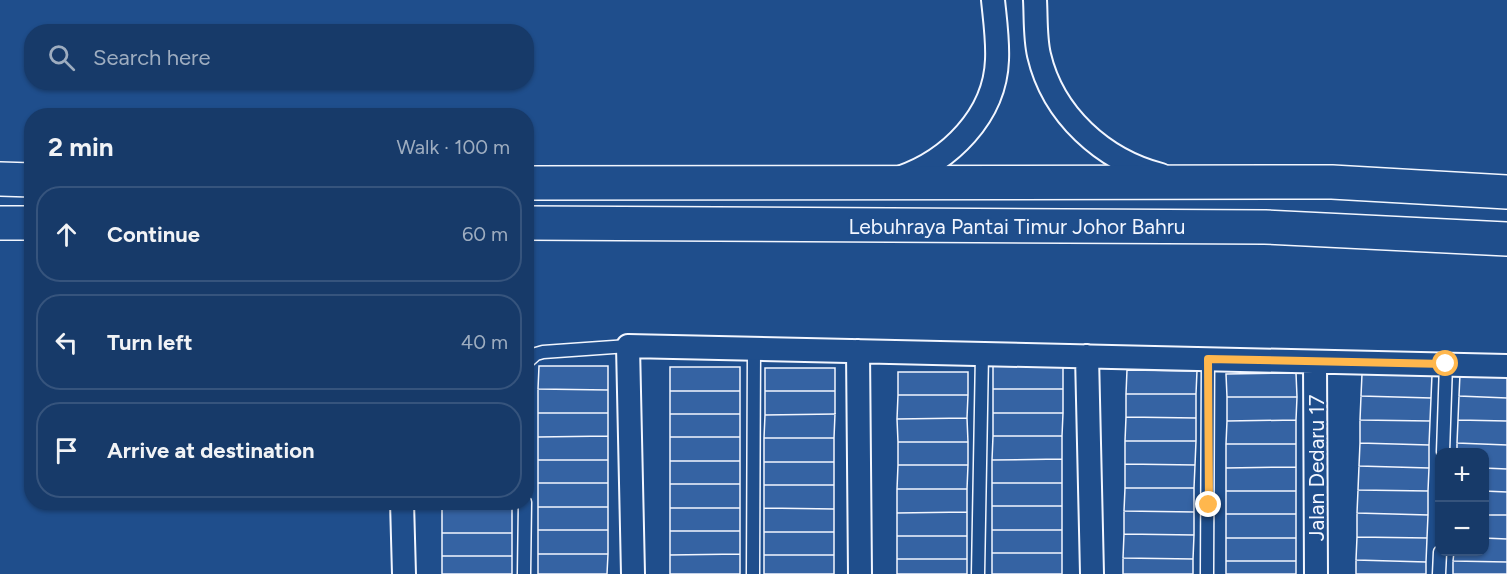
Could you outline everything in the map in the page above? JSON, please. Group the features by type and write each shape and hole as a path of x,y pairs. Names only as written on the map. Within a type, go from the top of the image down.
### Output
{"highway":[{"path":"0,179 24,180"},
{"name":"Lebuhraya Pantai Timur Johor Bahru","path":"534,183 1332,182 1507,192"},
{"path":"0,223 24,223"},
{"name":"Lebuhraya Pantai Timur Johor Bahru","path":"534,223 1265,227 1507,239"}],"street":[{"path":"887,183 920,171 945,156 967,134 982,111 991,89 997,62 993,0"},
{"path":"1035,0 1039,53 1044,74 1069,118 1092,140 1118,159 1142,170 1188,182"},
{"path":"633,574 628,346 1507,366"},
{"path":"858,351 860,574"},
{"path":"1087,356 1092,574"},
{"name":"Jalan Dedaru 17","path":"1315,362 1316,574"},
{"path":"402,510 404,574"}],"lane":[{"path":"534,356 543,352 628,346"},
{"path":"753,574 754,349"},
{"path":"978,574 982,354"},
{"path":"1207,574 1208,359"},
{"path":"1443,448 1446,364"},
{"path":"524,574 525,510"},
{"path":"1439,574 1440,556"}],"building":[{"path":"539,366 608,366 608,390 538,389"},
{"path":"993,366 1063,366 1063,389 993,389"},
{"path":"670,367 740,367 740,391 670,391"},
{"path":"765,368 835,368 835,391 765,391"},
{"path":"1127,370 1197,371 1196,394 1126,394"},
{"path":"898,372 968,372 968,395 898,395"},
{"path":"1296,373 1297,397 1227,397 1226,374"},
{"path":"1362,374 1432,375 1431,398 1361,396"},
{"path":"1460,374 1507,375 1507,398 1459,396"},
{"path":"538,389 608,390 608,413 538,413"},
{"path":"993,389 1063,389 1063,413 993,413"},
{"path":"670,391 740,391 740,414 670,414"},
{"path":"765,391 835,391 835,414 765,415"},
{"path":"1126,394 1196,394 1196,418 1126,417"},
{"path":"898,395 968,395 967,418 897,419"},
{"path":"1361,396 1431,398 1430,421 1360,420"},
{"path":"1459,396 1507,398 1507,421 1458,420"},
{"path":"1227,397 1297,397 1296,420 1227,421"},
{"path":"538,413 608,413 608,436 538,437"},
{"path":"993,413 1063,413 1062,436 993,436"},
{"path":"670,414 740,414 740,437 670,437"},
{"path":"835,414 834,438 764,438 765,415"},
{"path":"1126,417 1196,418 1196,441 1125,441"},
{"path":"967,418 968,442 898,442 897,419"},
{"path":"1296,420 1296,444 1226,444 1227,421"},
{"path":"1360,420 1430,421 1429,445 1360,443"},
{"path":"1458,420 1507,421 1507,445 1457,443"},
{"path":"608,436 608,460 538,460 538,437"},
{"path":"993,436 1062,436 1062,459 992,460"},
{"path":"670,437 740,437 740,461 670,461"},
{"path":"764,438 834,438 834,462 764,462"},
{"path":"1125,441 1196,441 1195,465 1125,464"},
{"path":"898,442 968,442 968,465 898,465"},
{"path":"1360,443 1429,445 1429,468 1359,466"},
{"path":"1457,443 1507,445 1507,469 1489,468 1489,448 1457,448"},
{"path":"1226,444 1296,444 1296,467 1226,468"},
{"path":"1062,459 1062,483 992,483 992,460"},
{"path":"538,460 608,460 608,483 538,483"},
{"path":"670,461 740,461 740,484 670,484"},
{"path":"764,462 834,462 834,485 764,485"},
{"path":"1125,464 1195,465 1194,488 1125,488"},
{"path":"898,465 968,465 967,489 897,489"},
{"path":"1359,466 1429,468 1428,491 1358,490"},
{"path":"1296,467 1296,491 1226,491 1226,468"},
{"path":"1489,468 1507,469 1507,492 1489,491"},
{"path":"538,483 608,483 608,507 538,507"},
{"path":"992,483 1062,483 1062,506 992,506"},
{"path":"670,484 740,484 740,508 670,508"},
{"path":"764,485 834,485 834,509 764,508"},
{"path":"1125,488 1194,488 1194,512 1124,511"},
{"path":"897,489 967,489 967,512 897,513"},
{"path":"1358,490 1428,491 1428,515 1357,513"},
{"path":"1226,491 1296,491 1296,514 1226,514"},
{"path":"1489,491 1507,492 1507,515 1489,515"},
{"path":"992,506 1062,506 1062,530 992,530"},
{"path":"538,507 608,507 608,530 538,530"},
{"path":"670,508 740,508 740,531 670,531"},
{"path":"764,508 834,509 834,532 764,532"},
{"path":"442,510 512,510 512,533 442,533"},
{"path":"1124,511 1194,512 1194,535 1124,534"},
{"path":"967,512 967,536 897,536 897,513"},
{"path":"1357,513 1428,515 1427,538 1357,537"},
{"path":"1226,514 1296,514 1296,538 1226,538"},
{"path":"1489,515 1507,515 1507,539 1489,538"},
{"path":"538,530 608,530 608,554 538,554"},
{"path":"992,530 1062,530 1062,553 992,553"},
{"path":"670,531 740,531 740,554 670,555"},
{"path":"764,532 834,532 834,555 764,555"},
{"path":"442,533 512,533 512,556 442,556"},
{"path":"1124,534 1194,535 1193,559 1123,558"},
{"path":"897,536 967,536 967,559 897,559"},
{"path":"1357,537 1427,538 1426,562 1356,560"},
{"path":"1226,538 1296,538 1296,561 1226,561"},
{"path":"1489,538 1507,539 1507,562 1453,561 1454,556 1489,556"},
{"path":"992,553 1062,553 1062,574 992,574"},
{"path":"538,554 608,554 607,574 538,574"},
{"path":"740,554 740,574 670,574 670,555"},
{"path":"764,555 834,555 834,574 764,574"},
{"path":"442,556 512,556 512,574 442,574"},
{"path":"1123,558 1193,559 1193,574 1123,574"},
{"path":"897,559 967,559 967,574 897,574"},
{"path":"1356,560 1426,562 1426,574 1356,574"},
{"path":"1226,561 1296,561 1296,574 1226,574"},
{"path":"1453,561 1507,562 1507,574 1453,574"}],"route":[{"path":"1209,505 1208,359 1446,364"}]}
